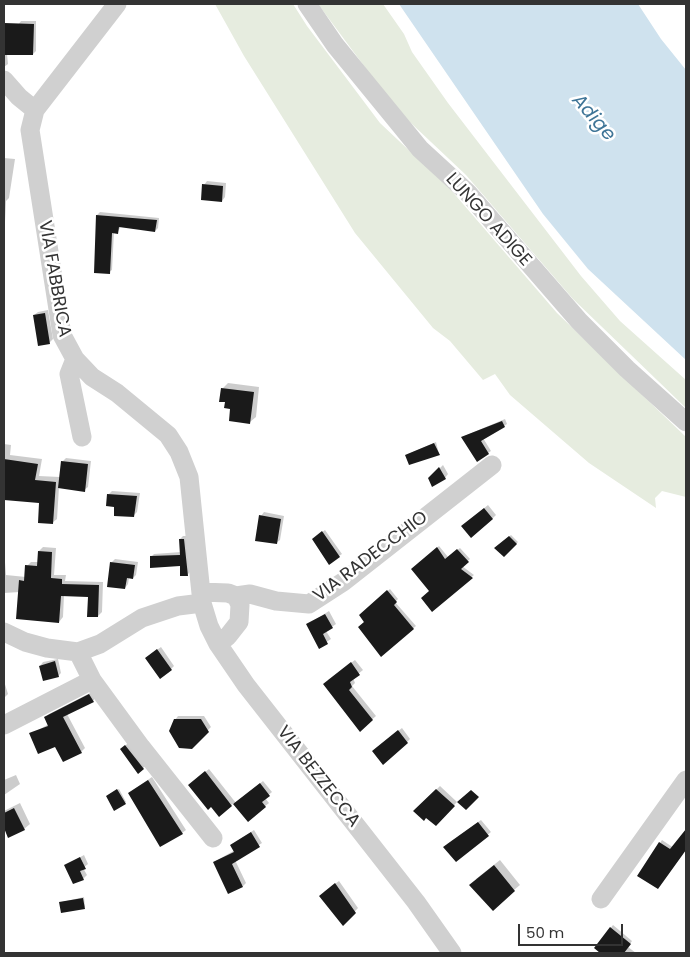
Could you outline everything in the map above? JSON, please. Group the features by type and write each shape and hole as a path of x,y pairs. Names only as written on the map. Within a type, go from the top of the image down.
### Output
{"street":[{"path":"4,80 34,110 117,4"},
{"name":"LUNGO ADIGE","path":"307,4 341,52 420,149 468,192 579,321 627,369 686,422"},
{"name":"VIA FABBRICA","path":"34,110 30,130 58,320 62,335 75,359 92,377 117,393 168,436 179,452 189,477 201,597"},
{"path":"75,359 70,374 82,437"},
{"name":"VIA RADECCHIO","path":"4,632 25,642 47,648 78,652 100,644 142,618 201,597 228,593 236,596 250,594 276,601 309,604 343,582 492,465"},
{"path":"218,644 228,636 238,622 240,605 236,596"},
{"name":"VIA BEZZECCA","path":"201,597 209,626 218,644 246,685 416,902 452,953"},
{"path":"78,652 92,680 141,747 213,838"},
{"path":"4,725 92,680"},
{"path":"601,899 686,780"}],"shaded area":[{"path":"215,4 293,4 307,26 380,123 451,190 557,313 686,437 686,497 662,491 655,498 656,508 589,463 510,395 495,374 483,380 450,341 433,328 355,233 244,56"},
{"path":"318,4 383,4 404,34 412,52 448,103 581,276 620,321 686,380 686,408 573,299 466,175 396,109"}],"water":[{"name":"Adige","path":"399,4 638,4 661,39 686,70 686,360 588,269 543,214"}],"building":[{"path":"4,23 34,24 33,55 4,55"},
{"path":"202,184 223,186 222,202 201,200"},
{"path":"96,215 157,220 155,232 119,227 118,234 112,233 110,274 94,273"},
{"path":"45,313 50,344 38,346 33,315"},
{"path":"221,388 254,392 250,424 229,421 230,409 224,408 225,402 219,402"},
{"path":"502,421 505,427 481,441 489,454 477,462 461,437"},
{"path":"434,443 440,455 409,465 405,455"},
{"path":"4,459 38,464 35,480 56,482 53,524 38,523 39,503 4,500"},
{"path":"61,461 88,464 85,492 58,488"},
{"path":"439,467 446,479 432,487 428,478"},
{"path":"107,494 137,496 134,517 114,516 114,507 106,506"},
{"path":"484,508 493,519 471,538 461,526"},
{"path":"259,515 281,519 277,544 255,541"},
{"path":"322,531 340,557 329,565 312,539"},
{"path":"509,536 517,544 504,557 494,548"},
{"path":"179,539 184,539 188,576 180,576 180,566 150,568 150,556 180,555"},
{"path":"437,547 445,559 457,549 469,562 461,569 473,578 432,612 421,598 429,591 411,569"},
{"path":"38,551 52,552 51,578 62,579 62,584 99,585 98,617 87,617 88,597 61,596 59,623 16,619 19,580 24,581 25,565 37,566"},
{"path":"110,562 135,565 133,579 127,578 125,589 107,587"},
{"path":"387,590 397,602 394,605 414,629 381,657 358,627 364,622 359,615"},
{"path":"325,614 333,628 323,634 328,644 319,649 306,624"},
{"path":"157,649 172,670 160,679 145,658"},
{"path":"55,661 59,677 43,681 39,666"},
{"path":"351,662 360,675 350,682 352,687 349,690 373,720 360,732 323,684"},
{"path":"89,694 94,702 63,717 82,753 63,762 55,747 38,754 29,733 48,726 44,717"},
{"path":"174,719 201,719 209,732 192,749 179,748 169,731"},
{"path":"398,730 408,743 383,765 372,751"},
{"path":"125,745 144,769 138,774 120,749"},
{"path":"205,771 232,806 219,817 211,807 208,810 188,785"},
{"path":"148,780 183,834 160,847 128,793"},
{"path":"260,783 270,796 262,802 266,807 248,822 233,804"},
{"path":"117,789 126,804 114,811 106,796"},
{"path":"436,789 455,806 436,826 426,818 424,821 413,811"},
{"path":"471,790 479,797 466,810 457,802"},
{"path":"14,808 25,830 8,838 4,828 4,813"},
{"path":"478,822 489,836 456,862 443,847"},
{"path":"686,829 686,850 658,889 637,876 659,842 670,849"},
{"path":"251,832 260,847 232,864 243,887 228,894 213,862 234,852 230,845"},
{"path":"80,857 86,869 80,871 84,880 73,884 64,865"},
{"path":"494,865 515,891 493,911 469,885"},
{"path":"335,883 356,913 343,926 319,896"},
{"path":"83,898 85,909 61,913 59,902"},
{"path":"610,927 631,944 624,953 600,953 594,948"}]}
